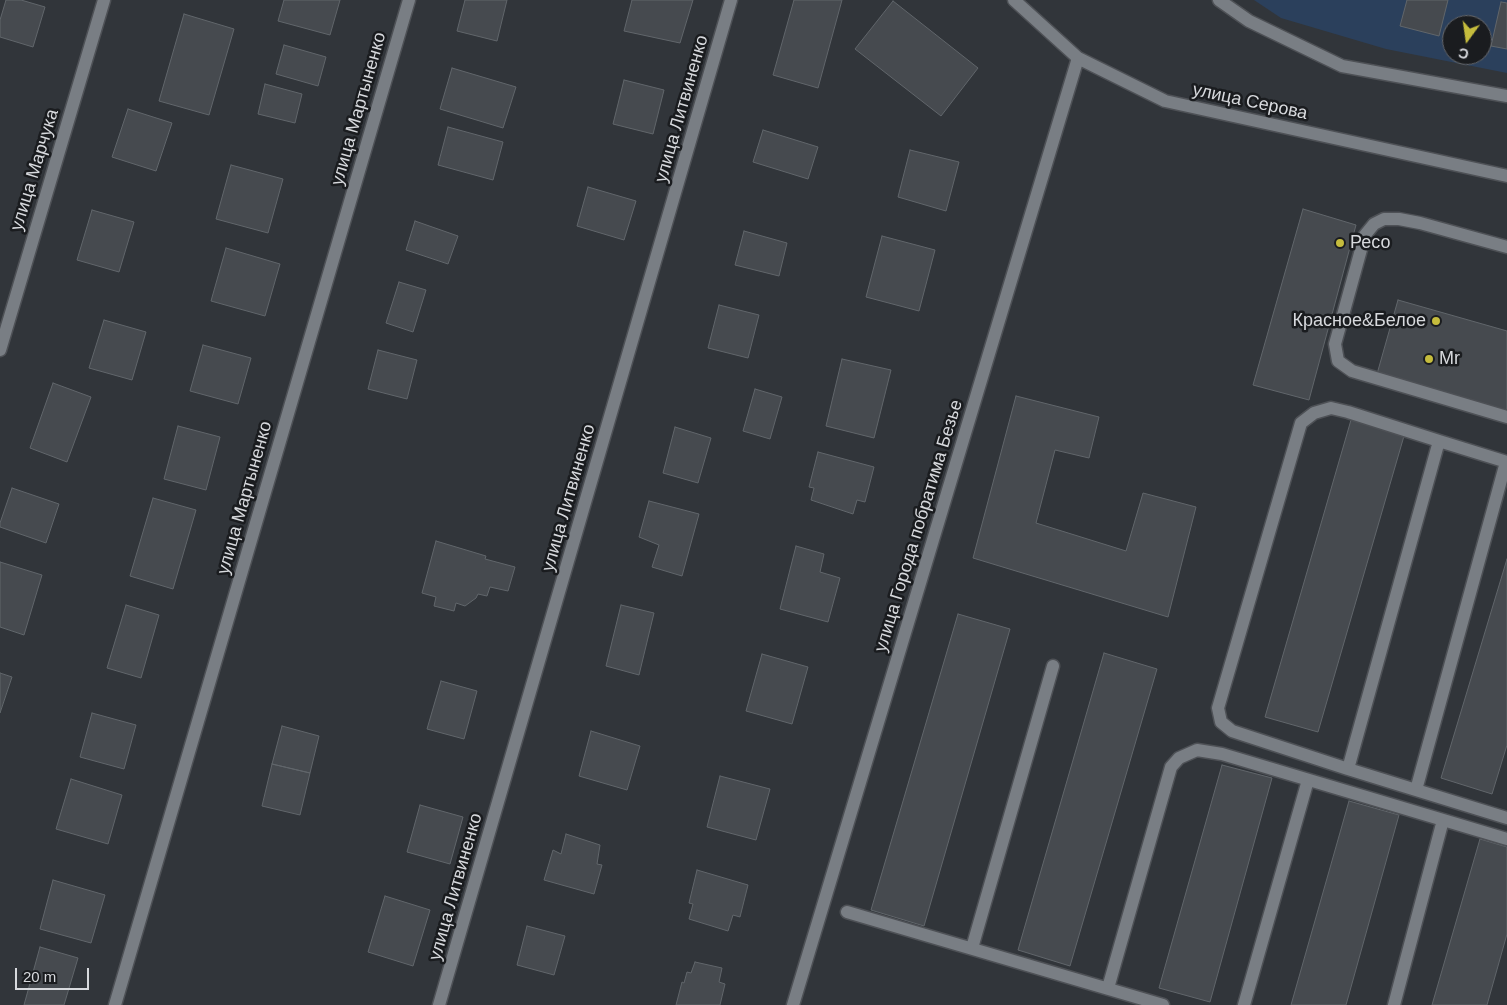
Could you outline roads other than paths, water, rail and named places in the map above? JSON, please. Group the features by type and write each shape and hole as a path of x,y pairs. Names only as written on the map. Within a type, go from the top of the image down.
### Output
{"street":[{"name":"улица Марчука","path":"0,350 104,0"},
{"name":"улица Мартыненко","path":"115,1005 409,0"},
{"name":"улица Литвиненко","path":"439,1005 731,0"},
{"name":"улица Серова","path":"1014,0 1078,58 1165,101 1507,176"},
{"path":"1219,0 1249,21 1342,66 1507,96"},
{"name":"улица Города побратима Безье","path":"793,1005 1078,58"},
{"path":"1507,248 1420,223 1399,219 1384,219 1374,224 1365,236 1335,344 1338,361 1352,371 1507,417"},
{"path":"1416,790 1506,462 1331,408 1314,413 1301,422 1218,708 1221,722 1232,731 1348,769 1416,790 1507,818"},
{"path":"1348,769 1440,441"},
{"path":"972,948 1053,666"},
{"path":"1108,988 1171,767 1178,758 1197,750 1222,754 1507,839"},
{"path":"1244,1005 1308,780"},
{"path":"1394,1005 1443,820"},
{"path":"847,912 1163,1005"}],"place":[{"name":"Ресо","path":"1340,243"},
{"name":"Красное&Белое","path":"1436,321"},
{"name":"Mr","path":"1429,359"}]}
